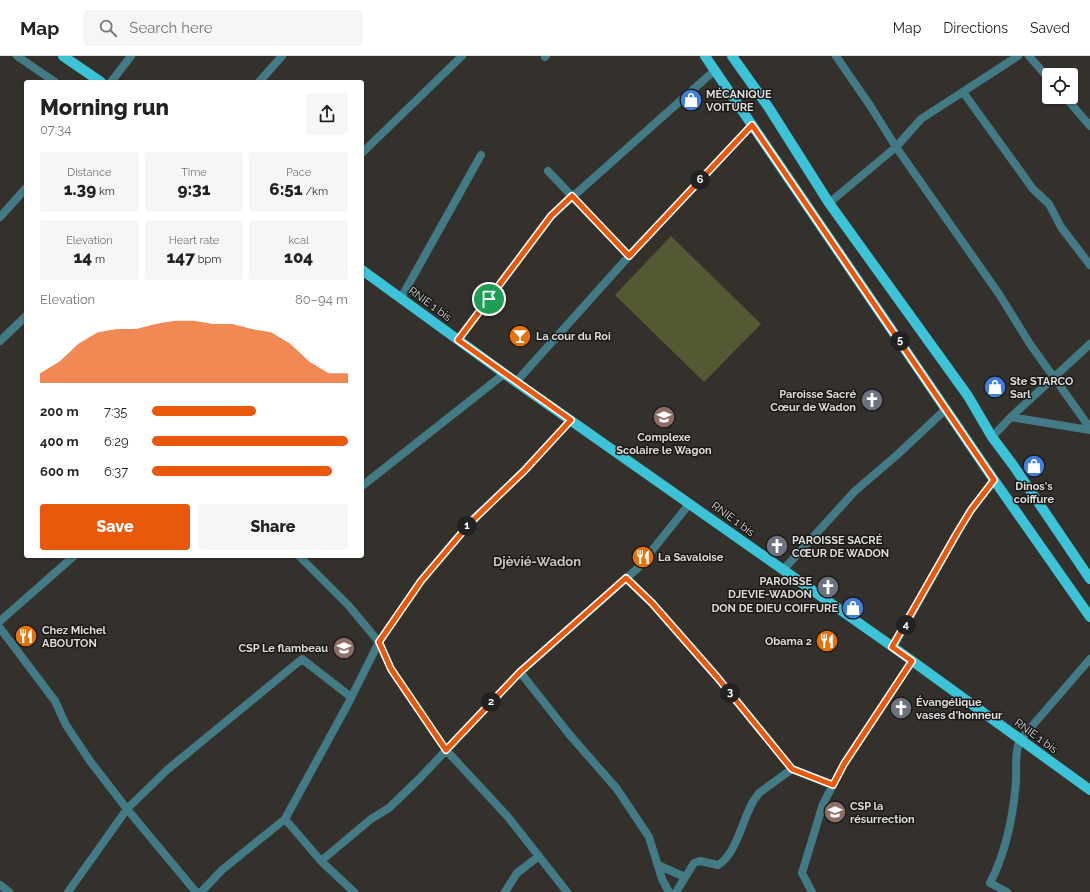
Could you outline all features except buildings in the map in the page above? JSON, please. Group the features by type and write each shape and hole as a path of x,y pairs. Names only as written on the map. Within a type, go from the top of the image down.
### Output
{"main road":[{"path":"63,56 98,80"},
{"path":"705,56 994,480 1090,617"},
{"path":"732,56 769,108 829,202 968,396 992,437 1014,464 1090,579"},
{"name":"RNIE 1 bis","path":"364,271 504,374 690,503 1090,790"}],"street":[{"path":"18,56 52,80"},
{"path":"113,80 131,56"},
{"path":"261,80 282,56"},
{"path":"364,151 462,56"},
{"path":"829,202 896,147 921,119 1018,56"},
{"path":"1029,56 1042,71"},
{"path":"838,57 896,147 965,245 1053,377 1090,429"},
{"path":"458,340 551,216 715,70"},
{"path":"964,92 1033,189 1050,204 1061,227 1090,265"},
{"path":"1071,104 1090,126"},
{"path":"516,382 629,256 752,125"},
{"path":"401,298 481,155"},
{"path":"548,171 629,256"},
{"path":"0,217 24,190"},
{"path":"0,341 24,319"},
{"path":"992,437 1011,416 1090,344"},
{"path":"364,484 504,374"},
{"path":"783,570 855,491 897,455 946,409"},
{"path":"1011,416 1090,429"},
{"path":"201,892 222,870 285,819 351,698 379,642 421,581 471,522 524,471 571,420"},
{"path":"892,647 971,510 994,480"},
{"path":"321,861 371,819 389,808 520,672 638,568 690,503"},
{"path":"0,621 72,558"},
{"path":"301,558 349,606 379,642 391,669 446,750 508,817 567,892"},
{"path":"626,578 652,603 717,677 792,769 833,785"},
{"path":"0,628 55,701 66,725 90,761 127,809 196,892"},
{"path":"68,892 127,809 167,770 302,659 351,698"},
{"path":"1006,892 990,883 1000,863 1008,836 1016,782 1017,746 1020,740 1090,659"},
{"path":"812,892 802,873 823,804 844,764 912,661"},
{"path":"520,672 569,734 617,789 649,837 662,879 669,892"},
{"path":"676,892 694,863 700,861 718,865 722,862 730,852 754,800 759,793 792,769"},
{"path":"285,819 321,861 354,892"},
{"path":"505,892 517,873 539,856"},
{"path":"658,865 685,877"},
{"path":"0,885 9,892"}],"green space":[{"path":"671,236 761,324 704,382 615,295"}],"place":[{"name":"MÉCANIQUE VOITURE","path":"691,100"},
{"name":"La cour du Roi","path":"520,336"},
{"name":"Ste STARCO Sarl","path":"995,387"},
{"name":"Paroisse Sacré Cœur de Wadon","path":"872,400"},
{"name":"Complexe Scolaire le Wagon","path":"664,417"},
{"name":"Dinos's coiffure","path":"1034,466"},
{"name":"PAROISSE SACRÉ CŒUR DE WADON","path":"777,546"},
{"name":"La Savaloise","path":"643,557"},
{"name":"PAROISSE DJEVIE-WADON","path":"828,587"},
{"name":"DON DE DIEU COIFFURE","path":"853,608"},
{"name":"Chez Michel ABOUTON","path":"26,636"},
{"name":"Obama 2","path":"827,641"},
{"name":"CSP Le flambeau","path":"344,648"},
{"name":"Évangélique vases d'honneur","path":"901,708"},
{"name":"CSP la résurrection","path":"835,812"}],"district":[{"name":"Djèvié-Wadon","path":"537,561"}],"route":[{"path":"752,125 994,480 971,510 911,617 892,647 912,661 844,764 833,785 807,773 792,769 717,677 652,603 626,578 520,672 446,750 391,669 379,642 421,581 471,522 524,471 571,420 458,340 489,299 551,216 572,196 629,256 752,125"}]}
